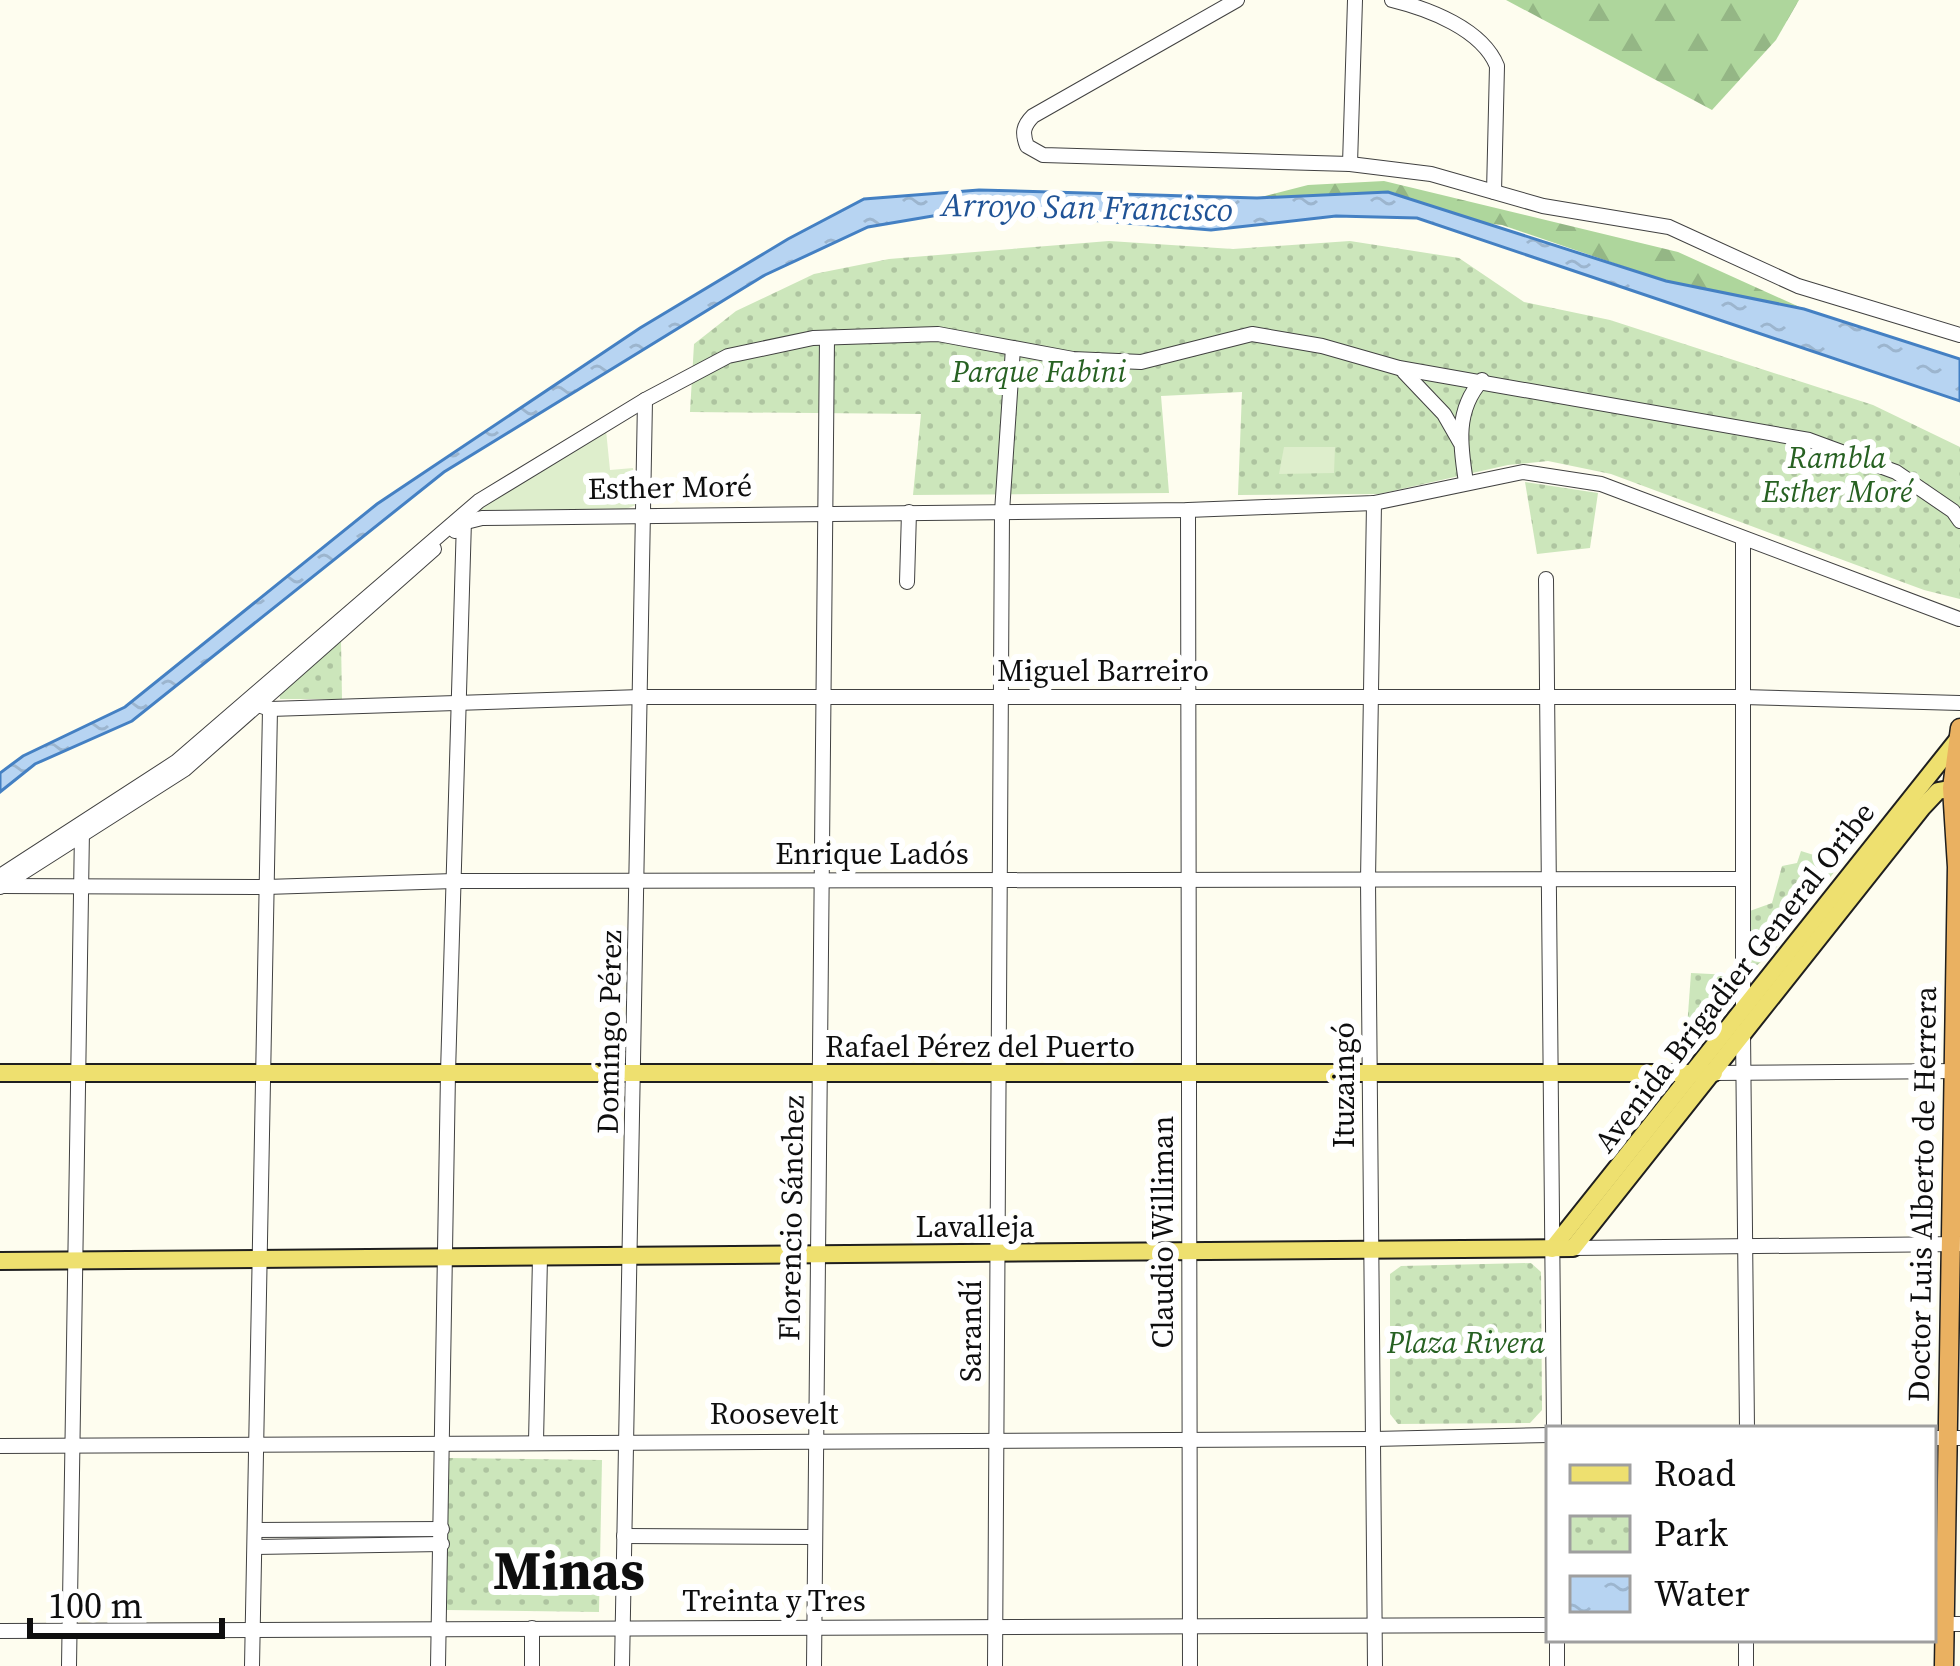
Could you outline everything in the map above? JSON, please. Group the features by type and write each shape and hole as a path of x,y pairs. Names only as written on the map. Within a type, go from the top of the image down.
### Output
{"highway":[{"name":"Doctor Luis Alberto de Herrera","path":"1944,1666 1956,1244 1959,733"}],"main road":[{"name":"Avenida Brigadier General Oribe","path":"1574,1249 1743,1035 1959,733"},
{"name":"Avenida Brigadier General Oribe","path":"1552,1249 1889,837 1931,798 1956,787"},
{"name":"Rafael Pérez del Puerto","path":"0,1073 1714,1073"},
{"name":"Lavalleja","path":"0,1262 1574,1249"}],"street":[{"path":"1237,0 1033,116 1023,134 1027,146 1043,155 1350,164 1431,174 1543,206 1669,227 1798,286 1960,335"},
{"path":"1350,164 1355,0"},
{"path":"1392,0 1444,18 1491,51 1497,66 1494,192"},
{"name":"Esther Moré","path":"0,876 185,769 463,518 645,400 728,356 827,338 938,334 1072,359 1141,362 1252,334 1322,346 1399,368 1809,440 1896,472 1953,511 1960,521"},
{"name":"Florencio Sánchez","path":"814,1666 827,338"},
{"name":"Sarandí","path":"995,1666 1002,512 1012,348"},
{"path":"1399,368 1431,397 1460,442"},
{"path":"1466,482 1460,442 1468,395 1482,380"},
{"name":"Domingo Pérez","path":"622,1666 645,400"},
{"name":"Esther Moré","path":"463,518 1374,503 1523,472 1601,484 1743,541 1960,618"},
{"name":"Ituzaingó","path":"1374,503 1369,880 1375,1666"},
{"name":"Claudio Williman","path":"1188,509 1190,1666"},
{"path":"907,582 909,512"},
{"path":"438,1666 463,518"},
{"path":"1743,541 1747,1426"},
{"path":"1546,579 1551,1426"},
{"path":"1960,618 1960,628"},
{"name":"Miguel Barreiro","path":"258,705 641,697 1743,697 1960,703"},
{"path":"252,1666 266,886 258,705"},
{"path":"69,1666 82,831"},
{"name":"Esther Moré","path":"1,887 82,831"},
{"name":"Enrique Ladós","path":"1,887 454,881 1743,880"},
{"name":"Rafael Pérez del Puerto","path":"1714,1073 1957,1071"},
{"name":"Lavalleja","path":"1574,1249 1956,1244"},
{"path":"536,1442 540,1257"},
{"name":"Roosevelt","path":"0,1446 1374,1439 1546,1432"},
{"path":"255,1530 442,1536"},
{"path":"255,1547 442,1536"},
{"path":"625,1536 815,1537"},
{"name":"Treinta y Tres","path":"0,1631 1546,1625"},
{"path":"532,1628 532,1666"}],"green space":[{"path":"1506,0 1799,0 1776,40 1712,110"},
{"path":"1384,181 1678,252 1804,309 1666,281 1502,225 1257,198 1308,185"},
{"path":"1109,241 1233,249 1350,241 1459,258 1524,302 1610,320 1873,405 1960,447 1960,599 1924,590 1611,474 1548,461 1508,465 1379,494 1238,495 1242,392 1161,396 1169,493 913,495 921,414 690,412 694,344 736,311 814,274 889,259"},
{"path":"606,430 610,470 633,468 636,505 472,512"},
{"path":"1284,447 1335,447 1334,473 1279,474"},
{"path":"1525,482 1598,493 1590,548 1537,554"},
{"path":"341,640 342,699 280,699 279,692"},
{"path":"1801,851 1839,863 1838,867 1772,953 1751,970 1746,967 1747,912 1772,903 1782,866 1797,863"},
{"path":"1691,973 1731,975 1736,994 1685,1055"},
{"name":"Plaza Rivera","path":"1531,1263 1541,1272 1542,1410 1530,1423 1398,1424 1390,1414 1390,1274 1401,1266"},
{"path":"449,1458 602,1460 599,1612 446,1610"}],"water":[{"name":"Arroyo San Francisco","path":"979,190 1257,198 1388,192 1666,281 1804,309 1960,359 1960,401 1417,218 1336,216 1211,230 968,210 868,227 765,275 444,472 132,721 35,764 0,792 0,773 23,756 125,707 377,504 640,328 864,199"}],"district":[{"name":"Minas","path":"569,1570"}],"park label":[{"name":"Parque Fabini","path":"1039,371"},
{"name":"Rambla Esther Moré","path":"1837,474"}]}
